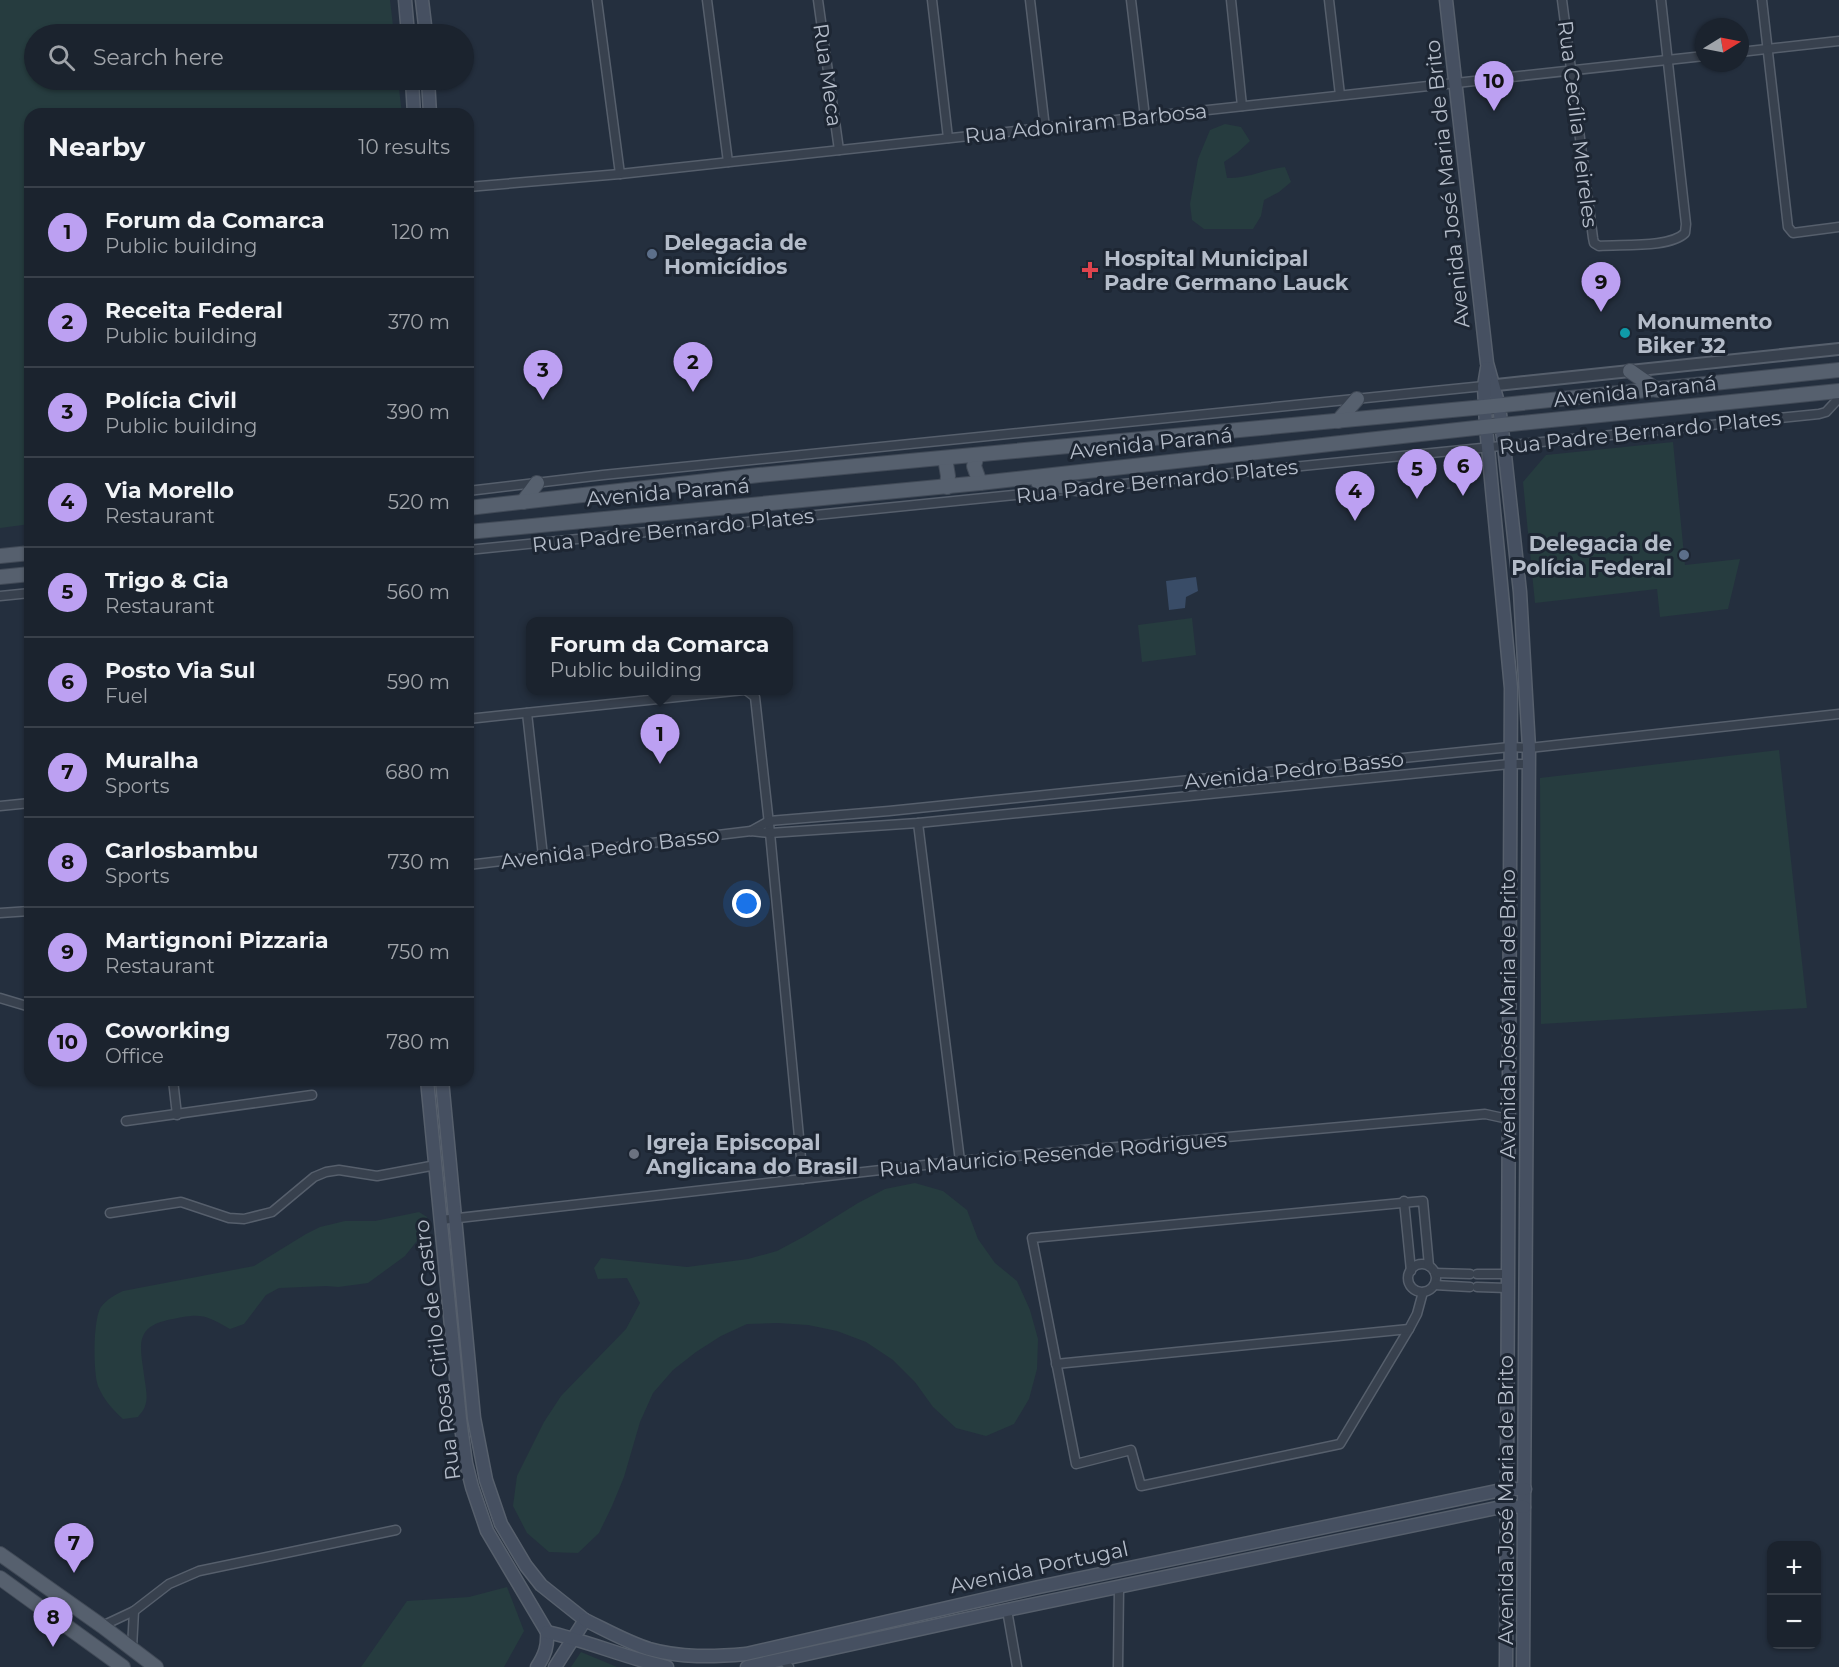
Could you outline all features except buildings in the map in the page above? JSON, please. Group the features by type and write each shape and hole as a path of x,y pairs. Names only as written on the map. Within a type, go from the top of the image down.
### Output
{"main road":[{"path":"405,0 407,24"},
{"path":"422,0 425,24"},
{"name":"Avenida José Maria de Brito","path":"1446,0 1487,364 1489,386 1484,407 1485,427 1511,688 1506,1667"},
{"path":"412,90 413,108"},
{"path":"429,90 430,108"},
{"name":"Avenida Paraná","path":"474,507 759,475 1499,406 1839,370"},
{"path":"1630,371 1657,390"},
{"name":"Avenida José Maria de Brito","path":"1489,386 1499,406 1502,425 1520,592 1529,748 1523,1667"},
{"name":"Avenida Paraná","path":"474,531 947,487 1502,425 1839,391"},
{"path":"1338,421 1357,399"},
{"path":"977,455 974,466 980,483"},
{"path":"945,458 947,487"},
{"path":"1015,479 1079,489"},
{"path":"523,502 537,483"},
{"path":"0,556 24,553"},
{"path":"0,577 24,575"},
{"path":"1500,591 1512,596 1520,592"},
{"name":"Rua Rosa Cirilo de Castro","path":"428,1086 466,1463 488,1531 547,1632"},
{"name":"Avenida Portugal","path":"443,1086 474,1418 486,1480 501,1524 526,1566 541,1584 585,1620 647,1648 674,1654 712,1657 746,1654 1000,1595 1506,1489 1525,1489"},
{"path":"460,1419 474,1418"},
{"name":"Avenida Portugal","path":"747,1667 786,1663 1007,1610 1506,1506 1524,1507"},
{"path":"488,1531 501,1524"},
{"path":"0,1554 156,1667"},
{"path":"0,1578 123,1667"},
{"path":"555,1667 585,1620"},
{"path":"537,1667 548,1644 547,1632 575,1638 636,1660 668,1667"}],"street":[{"path":"597,0 620,174"},
{"path":"707,0 728,162"},
{"name":"Rua Meca","path":"818,0 839,150"},
{"path":"932,0 948,138"},
{"path":"1030,0 1045,128"},
{"path":"1131,0 1145,117"},
{"path":"1231,0 1242,106"},
{"path":"1329,0 1340,95"},
{"name":"Rua Cecília Meireles","path":"1562,0 1593,238 1594,243 1599,246 1668,242 1680,238 1685,233 1686,224 1667,61"},
{"path":"1661,0 1667,61"},
{"path":"1762,0 1788,227 1793,233 1839,227"},
{"path":"1749,51 1839,41"},
{"name":"Rua Adoniram Barbosa","path":"474,186 620,174 1695,57"},
{"name":"Avenida Paraná","path":"1489,386 1839,349"},
{"path":"474,490 1489,386"},
{"name":"Rua Padre Bernardo Plates","path":"474,549 1819,414 1826,412 1839,398"},
{"path":"0,596 24,594"},
{"path":"474,718 707,695"},
{"path":"752,695 755,697 769,821 803,1179"},
{"path":"527,713 543,856"},
{"name":"Avenida Pedro Basso","path":"751,831 769,821 889,811 1510,747 1529,748 1839,714"},
{"name":"Avenida Pedro Basso","path":"474,864 751,831 770,833 918,823 1528,764"},
{"path":"0,806 24,804"},
{"path":"918,823 960,1161"},
{"path":"0,914 24,912"},
{"path":"0,998 24,1005"},
{"path":"174,1086 177,1115"},
{"path":"126,1121 312,1095"},
{"name":"Rua Mauricio Resende Rodrigues","path":"441,1220 960,1161 1485,1114 1508,1119"},
{"path":"110,1213 181,1202 229,1218 244,1219 272,1212 314,1177 326,1172 339,1170 377,1176 436,1165"},
{"path":"1434,1286 1424,1201 1032,1238 1076,1464 1131,1450 1141,1486 1340,1444 1409,1329 1417,1314 1423,1292 1434,1286 1508,1288"},
{"path":"1404,1202 1410,1271 1408,1279 1412,1287 1423,1292"},
{"path":"1410,1271 1417,1265 1471,1274 1508,1274"},
{"path":"1471,1274 1471,1287"},
{"path":"1056,1364 1409,1329"},
{"path":"102,1626 134,1611 169,1584 198,1571 396,1530"},
{"path":"1118,1667 1119,1588"},
{"path":"1007,1610 1017,1667"},
{"path":"132,1648 134,1611"}],"green space":[{"path":"0,0 390,0 393,24 24,24 24,90 399,90 401,108 24,108 24,525 0,528"},
{"path":"1225,124 1241,127 1250,141 1224,162 1227,178 1242,177 1285,167 1291,182 1264,200 1261,216 1253,229 1204,229 1192,220 1190,204 1198,159 1210,130"},
{"path":"1673,442 1685,565 1740,559 1728,609 1660,617 1657,589 1535,603 1523,482 1546,455"},
{"path":"1192,618 1196,655 1142,662 1138,625"},
{"path":"1779,750 1807,1008 1541,1024 1540,778"},
{"path":"915,1183 943,1191 967,1210 978,1239 995,1263 1017,1281 1030,1310 1038,1339 1037,1369 1029,1399 1014,1424 986,1436 956,1428 933,1407 915,1382 893,1360 866,1342 837,1331 808,1325 747,1324 721,1336 696,1352 673,1370 653,1393 640,1422 624,1477 612,1506 599,1533 578,1553 549,1552 527,1533 513,1506 517,1476 544,1422 561,1396 626,1329 640,1303 627,1278 598,1279 594,1268 601,1258 687,1267 748,1259 777,1251 885,1189"},
{"path":"419,1212 427,1217 424,1232 405,1256 368,1283 338,1287 279,1288 266,1295 244,1324 230,1329 203,1316 173,1319 150,1327 142,1340 141,1349 147,1397 138,1417 123,1419 103,1396 98,1386 95,1369 96,1322 101,1307 114,1296 123,1291 254,1266 320,1227 345,1221 375,1221"},
{"path":"507,1587 524,1631 504,1667 361,1667 407,1601 469,1597"},
{"path":"581,1652 617,1667 571,1667"}],"water":[{"path":"1196,577 1198,591 1186,597 1185,608 1169,610 1166,581"}],"place":[{"name":"Coworking","path":"1494,111"},
{"name":"Delegacia de Homicídios","path":"652,254"},
{"name":"Hospital Municipal Padre Germano Lauck","path":"1090,270"},
{"name":"Martignoni Pizzaria","path":"1601,312"},
{"name":"Monumento Biker 32","path":"1625,333"},
{"name":"Receita Federal","path":"693,392"},
{"name":"Polícia Civil","path":"543,400"},
{"name":"Posto Via Sul","path":"1463,496"},
{"name":"Trigo & Cia","path":"1417,499"},
{"name":"Via Morello","path":"1355,521"},
{"name":"Delegacia de Polícia Federal","path":"1684,555"},
{"name":"Forum da Comarca","path":"660,764"},
{"name":"Igreja Episcopal Anglicana do Brasil","path":"634,1154"},
{"name":"Muralha","path":"74,1573"},
{"name":"Carlosbambu","path":"53,1647"}]}
